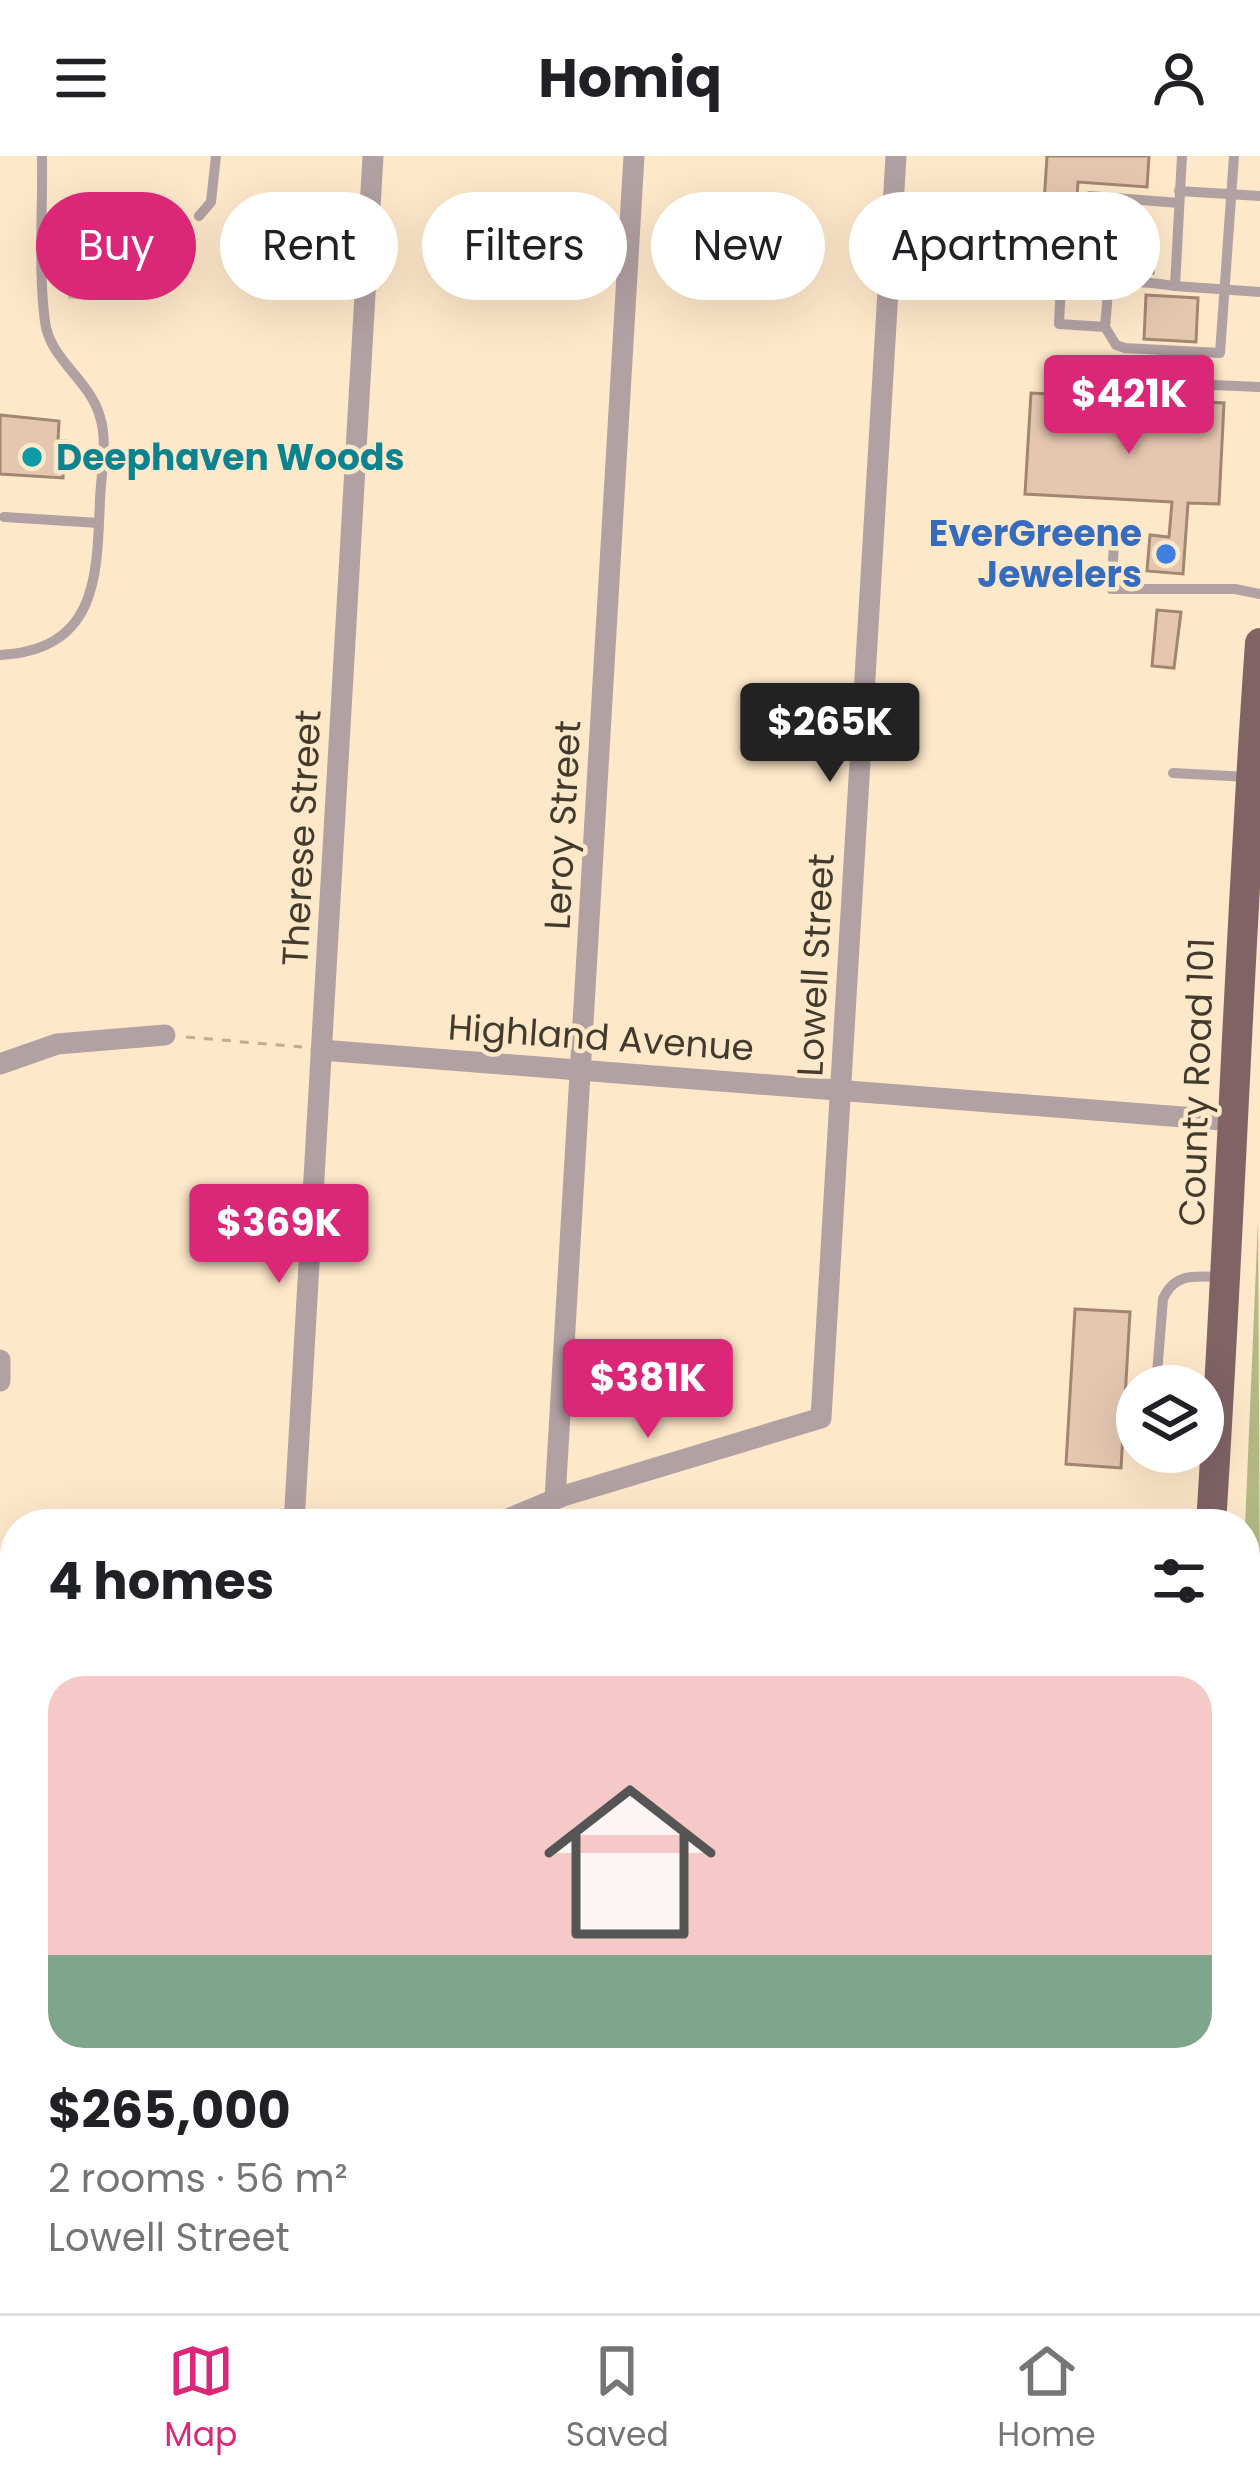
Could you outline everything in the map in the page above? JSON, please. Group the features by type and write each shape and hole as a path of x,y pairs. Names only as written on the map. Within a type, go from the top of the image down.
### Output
{"main road":[{"name":"County Road 101","path":"1212,1509 1260,643"}],"street":[{"name":"Therese Street","path":"295,1509 373,156"},
{"name":"Leroy Street","path":"555,1499 634,156"},
{"name":"Lowell Street","path":"555,1499 821,1418 896,156"},
{"path":"0,1064 57,1044 165,1035"},
{"name":"Highland Avenue","path":"321,1051 1234,1120"},
{"path":"0,1360 0,1382"},
{"path":"531,1509 555,1499"}],"lane":[{"path":"0,655 39,647 80,618 94,584 100,414 55,351 45,323 42,156"},
{"path":"199,217 211,202 216,156"},
{"path":"1175,286 1182,156"},
{"path":"1234,156 1224,290 1220,353 1125,348 1116,345 1105,327 1108,292 1115,286 1139,282 1175,286 1224,290 1260,292"},
{"path":"1160,197 1260,196"},
{"path":"1060,300 1059,324 1105,327"},
{"path":"1049,378 1260,387"},
{"path":"4,517 99,523"},
{"path":"1114,544 1111,589 1260,594"},
{"path":"1173,773 1251,778"},
{"path":"1158,1365 1168,1286 1182,1276 1227,1277"}],"path":[{"path":"165,1035 321,1051"}],"green space":[{"path":"1258,1220 1259,1509 1246,1509"}],"building":[{"path":"1047,156 1149,156 1147,187 1078,182 1077,192 1045,192"},
{"path":"1160,296 1198,298 1196,342 1144,339 1146,300 1160,300"},
{"path":"1031,393 1224,403 1219,504 1188,503 1183,574 1147,571 1150,535 1169,537 1172,502 1025,494"},
{"name":"Deephaven Woods","path":"0,415 59,421 58,441 65,441 63,478 0,474"},
{"path":"1157,610 1181,612 1174,668 1152,666"},
{"path":"1075,1309 1130,1312 1127,1365 1116,1365 1116,1468 1066,1464"}],"place":[{"name":"Deephaven Woods","path":"32,457"},
{"name":"EverGreene Jewelers","path":"1166,554"}]}
